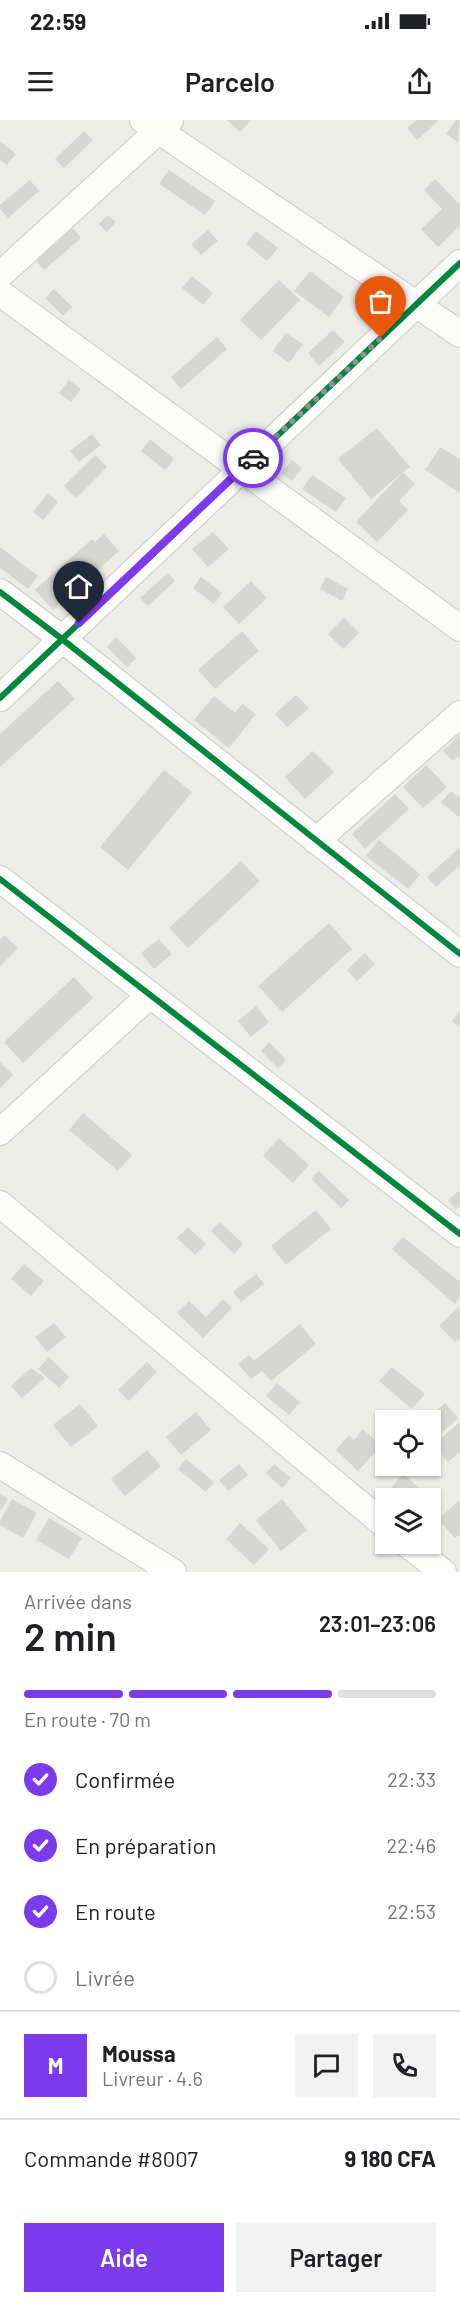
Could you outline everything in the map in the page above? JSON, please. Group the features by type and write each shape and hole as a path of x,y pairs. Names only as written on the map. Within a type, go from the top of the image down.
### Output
{"street":[{"path":"0,275 157,124 460,334"},
{"path":"0,698 460,263"},
{"path":"0,293 460,628"},
{"path":"0,592 460,954"},
{"path":"316,841 460,714"},
{"path":"0,879 460,1234"},
{"path":"0,1132 150,995"},
{"path":"0,1204 375,1517"},
{"path":"0,1465 172,1572"},
{"path":"420,1554 442,1572"},
{"path":"452,1572 460,1565"}],"building":[{"path":"227,120 251,120 240,132"},
{"path":"417,120 438,121 417,140 407,128"},
{"path":"456,120 460,120 458,142 446,134"},
{"path":"84,131 93,140 64,168 55,159"},
{"path":"0,141 16,154 7,165 0,160"},
{"path":"169,170 215,201 205,215 159,184"},
{"path":"435,179 460,205 460,226 438,247 421,229 442,209 424,190"},
{"path":"30,180 39,191 8,218 0,209 0,205"},
{"path":"108,215 116,222 107,232 99,224"},
{"path":"73,228 81,238 44,270 36,261"},
{"path":"208,230 218,241 201,255 191,244"},
{"path":"256,231 278,248 267,261 246,244"},
{"path":"310,271 344,297 329,317 294,291"},
{"path":"192,276 213,293 203,305 182,288"},
{"path":"279,280 300,300 261,340 240,320"},
{"path":"54,289 72,307 63,316 45,298"},
{"path":"333,330 345,342 319,366 308,353"},
{"path":"286,333 303,344 289,363 273,351"},
{"path":"217,337 227,349 181,389 171,377"},
{"path":"69,380 81,389 71,402 59,393"},
{"path":"377,428 410,467 371,499 338,459"},
{"path":"92,434 101,445 79,462 70,451"},
{"path":"150,439 174,459 165,470 141,451"},
{"path":"440,447 460,459 460,493 425,470"},
{"path":"95,455 107,467 76,498 64,486"},
{"path":"292,460 302,468 292,481 281,473"},
{"path":"403,472 415,484 399,501 408,510 377,542 356,522"},
{"path":"312,475 346,498 336,512 302,489"},
{"path":"48,493 58,502 43,520 33,512"},
{"path":"213,532 229,549 208,567 192,549"},
{"path":"104,534 119,551 53,610 35,590 92,539 95,542"},
{"path":"0,547 38,576 28,589 0,568"},
{"path":"168,573 175,581 148,606 140,598"},
{"path":"201,577 222,593 214,604 193,588"},
{"path":"326,577 348,589 342,601 320,589"},
{"path":"251,581 267,598 239,624 223,607"},
{"path":"344,618 359,633 343,649 328,634"},
{"path":"242,631 259,651 215,689 198,670"},
{"path":"116,637 136,658 127,667 107,647"},
{"path":"58,681 75,699 0,767 0,734"},
{"path":"296,695 309,708 287,727 275,714"},
{"path":"214,696 235,713 242,704 256,714 229,748 194,720"},
{"path":"460,734 460,755 453,761 443,751"},
{"path":"313,751 334,772 305,799 285,777"},
{"path":"426,765 447,787 423,808 403,787"},
{"path":"164,770 192,792 128,870 100,847"},
{"path":"451,791 460,798 460,818 441,802"},
{"path":"395,794 409,809 365,849 352,834"},
{"path":"379,840 420,874 408,889 366,856"},
{"path":"460,847 460,865 436,887 427,877"},
{"path":"241,861 260,881 188,948 169,928"},
{"path":"329,923 352,949 282,1012 258,986"},
{"path":"4,935 18,948 0,966 0,940"},
{"path":"159,939 172,954 154,969 141,953"},
{"path":"365,953 375,964 357,981 347,970"},
{"path":"74,977 93,998 23,1063 4,1042"},
{"path":"256,1006 269,1022 251,1037 238,1021"},
{"path":"460,1011 460,1027 452,1021"},
{"path":"269,1042 286,1060 278,1068 261,1051"},
{"path":"0,1062 13,1075 0,1088"},
{"path":"83,1113 132,1155 118,1171 69,1130"},
{"path":"279,1138 309,1165 293,1183 263,1156"},
{"path":"319,1171 349,1200 341,1208 311,1179"},
{"path":"460,1190 460,1205 456,1209 448,1200"},
{"path":"316,1210 331,1229 286,1265 271,1246"},
{"path":"220,1222 243,1244 234,1254 211,1231"},
{"path":"188,1227 206,1244 195,1255 177,1238"},
{"path":"403,1237 460,1282 460,1297 455,1304 392,1249"},
{"path":"24,1264 44,1281 31,1296 11,1279"},
{"path":"256,1274 264,1284 241,1302 233,1292"},
{"path":"223,1299 232,1308 203,1338 177,1313 189,1301 206,1317"},
{"path":"458,1307 460,1310 460,1338 455,1342 439,1326"},
{"path":"54,1323 66,1337 47,1352 35,1337"},
{"path":"300,1324 316,1344 271,1381 262,1371 251,1379 238,1364 249,1355 254,1361"},
{"path":"49,1357 69,1377 59,1388 38,1369"},
{"path":"147,1362 157,1372 129,1401 118,1390"},
{"path":"392,1367 425,1394 412,1409 379,1381"},
{"path":"31,1368 45,1378 22,1398 11,1386"},
{"path":"277,1383 300,1402 289,1415 266,1396"},
{"path":"445,1403 458,1418 441,1433 441,1410 437,1410"},
{"path":"80,1404 98,1426 71,1447 53,1425"},
{"path":"196,1412 211,1430 181,1455 166,1437"},
{"path":"460,1422 460,1452 448,1462 441,1454 441,1438"},
{"path":"363,1429 375,1440 375,1453 358,1471 336,1450 349,1435 354,1440"},
{"path":"147,1450 161,1466 125,1496 111,1479"},
{"path":"186,1459 214,1482 206,1492 178,1469"},
{"path":"239,1464 248,1475 228,1491 219,1480"},
{"path":"274,1464 291,1478 282,1488 266,1473"},
{"path":"401,1476 405,1476 419,1488 391,1488"},
{"path":"0,1493 8,1499 0,1511"},
{"path":"12,1499 37,1513 23,1538 0,1525"},
{"path":"282,1499 307,1530 281,1551 256,1520"},
{"path":"460,1500 460,1534 455,1538 441,1522 441,1516"},
{"path":"49,1518 82,1538 69,1559 36,1540"},
{"path":"240,1523 269,1549 254,1565 226,1539"}],"cycle path":[{"path":"0,698 460,263"},
{"path":"0,592 460,954"},
{"path":"0,879 460,1234"}],"way so far":[{"path":"253,458 381,338"}],"route":[{"path":"79,623 253,458"}]}
